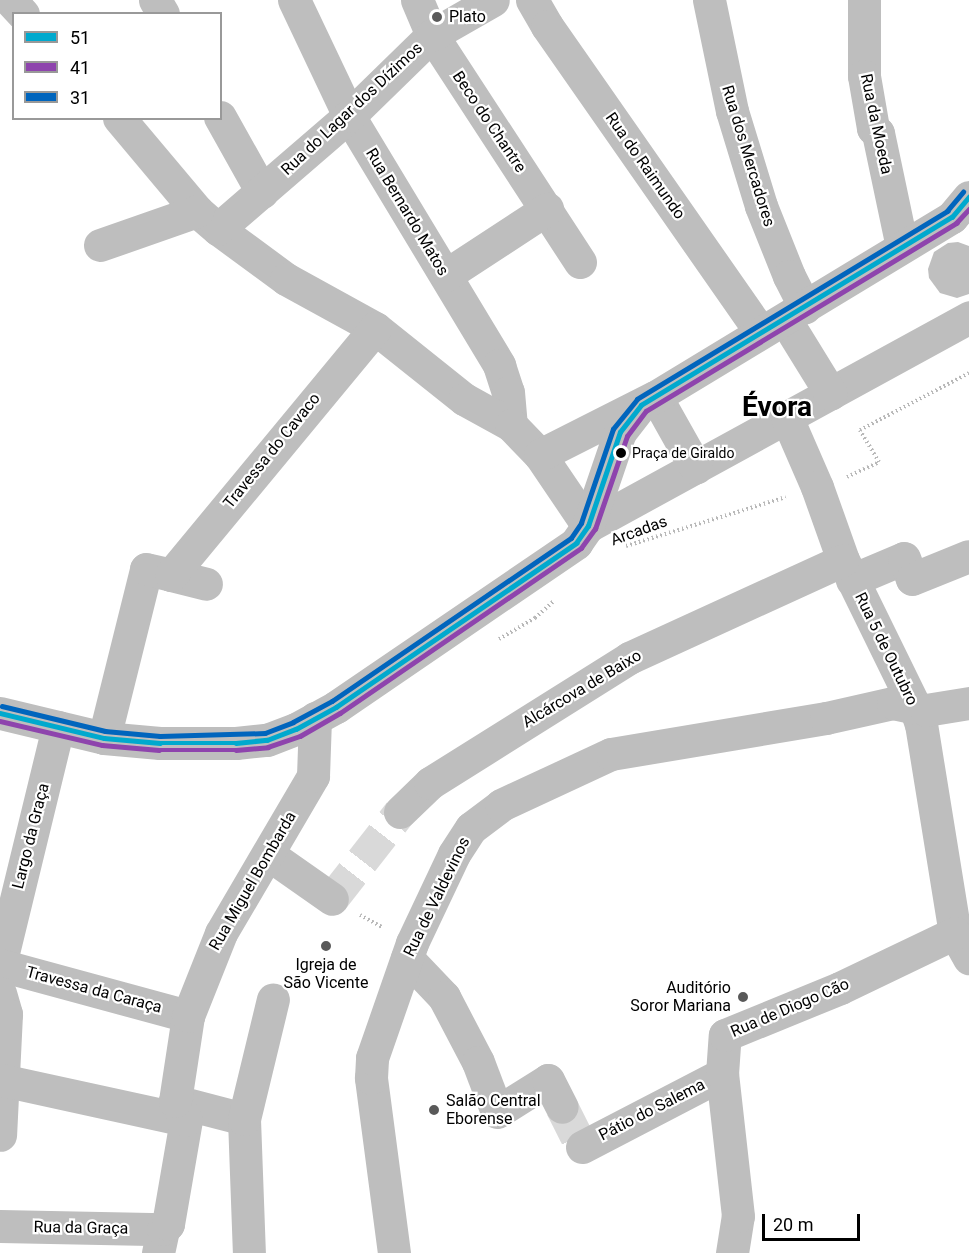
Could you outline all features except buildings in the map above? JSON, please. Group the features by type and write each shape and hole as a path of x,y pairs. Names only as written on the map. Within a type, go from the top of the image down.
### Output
{"street":[{"path":"10,0 21,12"},
{"name":"Rua Bernardo Matos","path":"294,0 349,116 499,365 508,392 511,425"},
{"name":"Beco do Chantre","path":"417,0 432,35 547,208 580,262"},
{"name":"Rua do Lagar dos Dízimos","path":"208,220 262,192 349,116 432,35 494,0"},
{"name":"Rua do Raimundo","path":"532,0 547,26 760,331"},
{"name":"Rua dos Mercadores","path":"709,0 732,111 761,206 789,276 799,321"},
{"name":"Rua da Moeda","path":"864,0 864,76 873,128 878,133 902,247"},
{"path":"121,120 208,220 286,279 375,328 464,399 511,425 540,455 582,534"},
{"path":"222,120 262,192"},
{"path":"582,534 620,432 760,331 799,321 902,247 952,217 966,201"},
{"path":"446,275 547,208"},
{"path":"100,246 208,220"},
{"path":"0,713 104,738 160,743 236,743 267,740 315,718 477,613 582,534 696,468 969,317"},
{"path":"799,321 831,394"},
{"name":"Travessa do Cavaco","path":"171,575 375,328"},
{"path":"540,455 653,408"},
{"path":"653,408 696,468"},
{"name":"Rua 5 de Outubro","path":"787,418 817,487 847,570 915,707 921,724 958,881 962,945"},
{"name":"Alcárcova de Baixo","path":"400,812 430,783 629,658 847,570 904,558 912,579 969,556"},
{"path":"104,738 146,569 206,584"},
{"name":"Rua de Valdevinos","path":"393,1251 371,1078 372,1058 409,951 454,854 471,828 501,805 587,764 637,747 826,718 893,703 926,710 969,704"},
{"name":"Rua Miguel Bombarda","path":"160,1241 168,1224 181,1111 188,1016 221,933 313,776 315,718"},
{"name":"Largo da Graça","path":"1,955 58,727"},
{"path":"268,854 332,899"},
{"name":"Rua de Diogo Cão","path":"732,1253 738,1216 722,1074 725,1035 840,988 962,945"},
{"path":"409,951 444,997 478,1062 497,1112 548,1080 562,1107"},
{"name":"Travessa da Caraça","path":"1,955 188,1016"},
{"path":"249,1253 244,1119 273,999"},
{"path":"0,1135 3,1003"},
{"name":"Pátio do Salema","path":"582,1147 722,1074"},
{"path":"2,1080 181,1111 244,1119"},
{"name":"Rua da Graça","path":"0,1226 160,1241"}],"path":[{"name":"Arcadas","path":"616,550 817,487 879,462 860,430 969,373"},
{"path":"495,641 535,618 556,600"},
{"path":"332,899 409,951"}],"shaded area":[{"path":"958,242 969,246 969,294 957,298 940,293 929,278 928,269 934,252 948,243"}],"tunnel":[{"path":"332,899 400,812"},
{"path":"562,1107 582,1147"}],"transit line":[{"name":"31","path":"2,706 105,731 160,736 265,733 293,722 332,701 571,538 581,523 613,429 637,399 947,211 963,192"},
{"name":"51","path":"0,713 104,738 160,743 236,743 267,740 296,729 336,707 576,543 588,526 620,432 641,405 952,217 969,197"},
{"name":"41","path":"0,721 102,745 159,750 236,750 268,747 300,736 340,713 581,548 595,529 627,436 646,411 956,223 969,209"}],"place":[{"name":"Plato","path":"437,17"},
{"name":"Praça de Giraldo","path":"621,453"},
{"name":"Igreja de São Vicente","path":"326,946"},
{"name":"Auditório Soror Mariana","path":"743,997"},
{"name":"Salão Central Eborense","path":"434,1110"}],"district":[{"name":"Évora","path":"777,407"}]}
